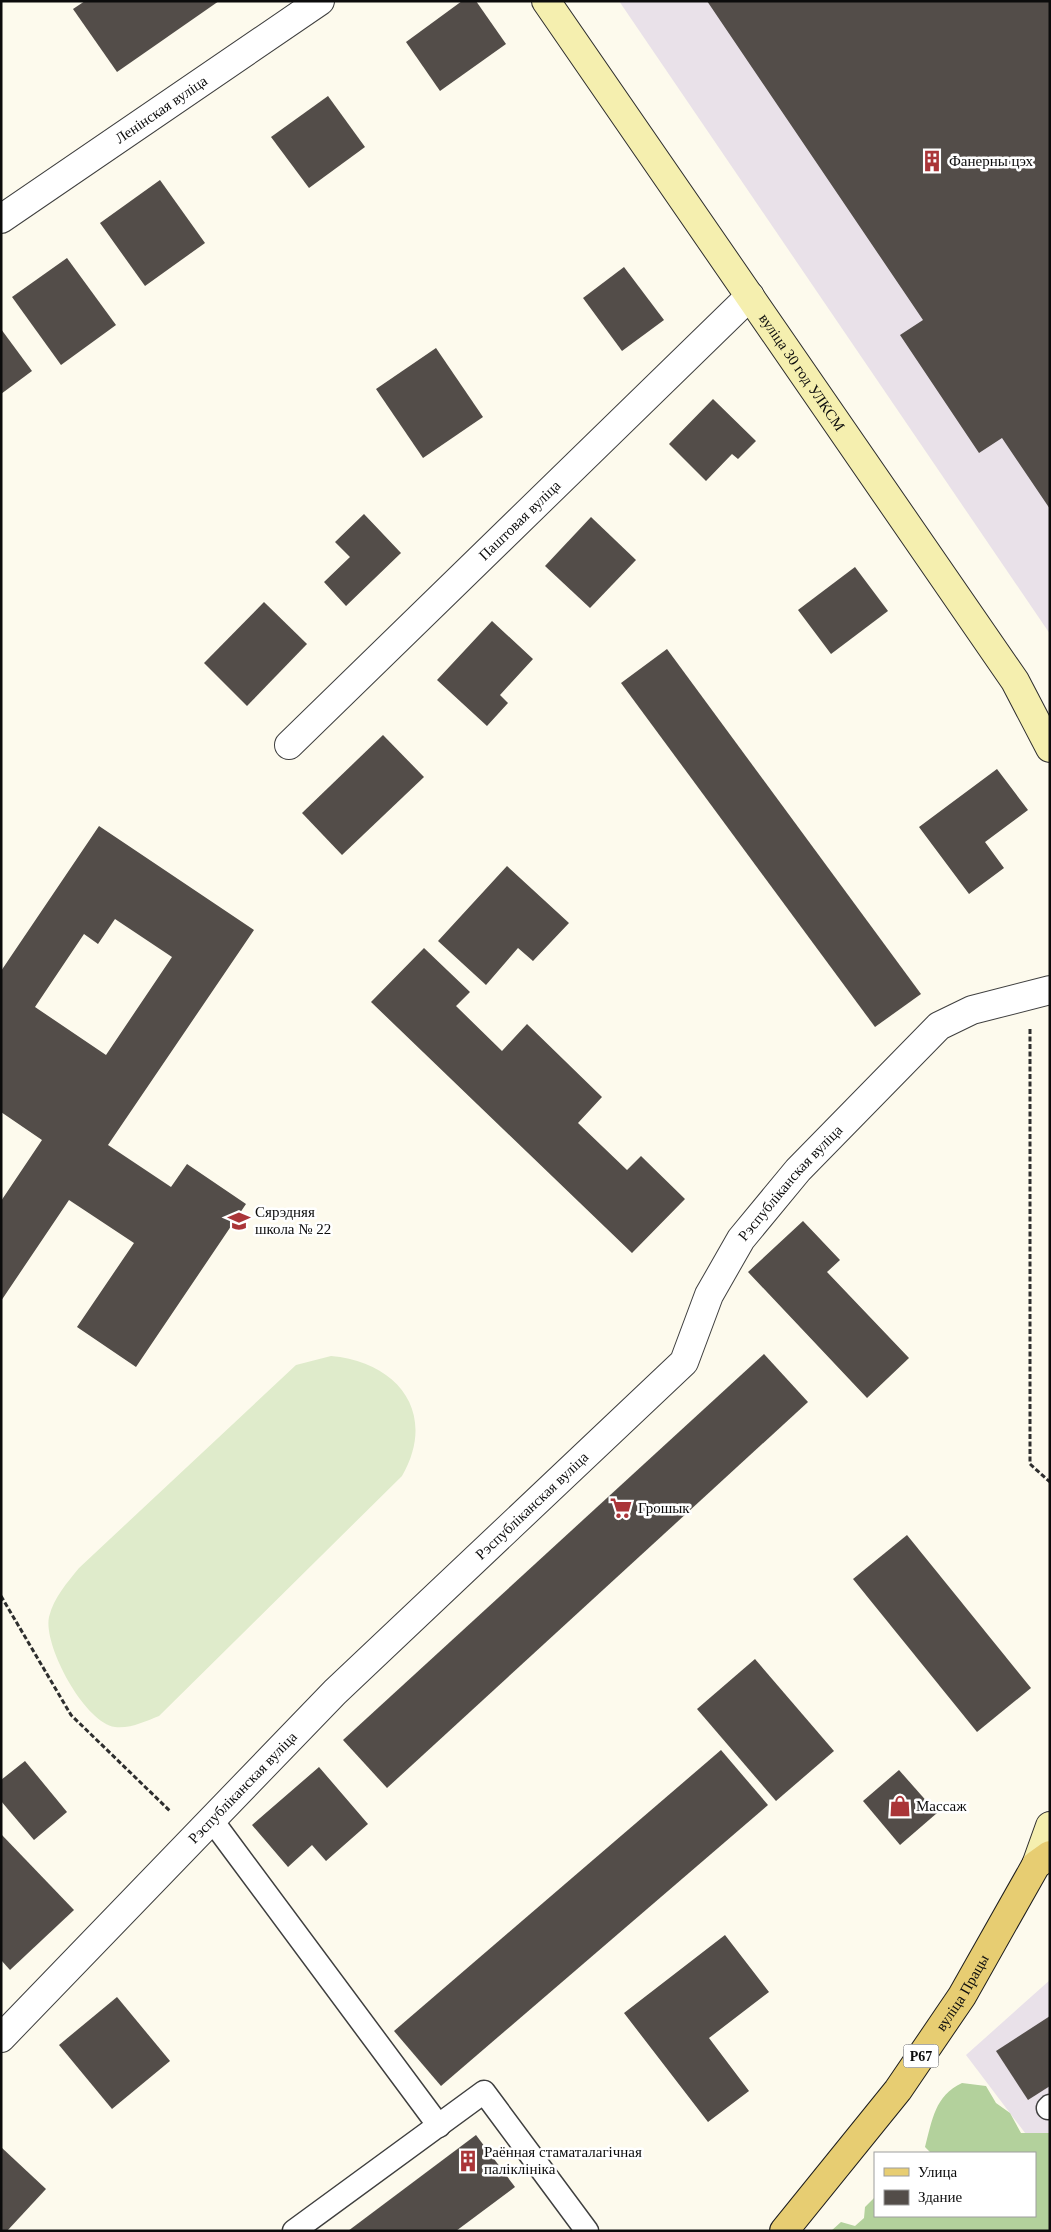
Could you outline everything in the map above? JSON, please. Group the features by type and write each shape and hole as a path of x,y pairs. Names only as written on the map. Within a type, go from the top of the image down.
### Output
{"main road":[{"name":"вуліца 30 год УЛКСМ","path":"546,1 1015,681 1050,748"},
{"path":"1043,1860 1050,1826"},
{"name":"вуліца Працы","path":"784,2231 909,2074 962,1996 1043,1860"}],"street":[{"name":"Ленінская вуліца","path":"1,219 320,1"},
{"name":"Паштовая вуліца","path":"289,745 750,296"},
{"name":"Рэспубліканская вуліца","path":"1,2038 335,1692 684,1362 709,1295 741,1239 798,1170 932,1033 939,1026 972,1010 1040,992"}],"lane":[{"path":"204,1828 439,2126"},
{"path":"294,2231 484,2092 587,2231"}],"path":[{"path":"1040,992 1030,1464 1050,1482"},
{"path":"1,1596 71,1715 204,1828"}],"shaded area":[{"name":"Фанерны цэх","path":"619,1 1050,1 1050,634"},
{"path":"1050,1980 1050,2160 1047,2162 966,2055"}],"green space":[{"path":"331,1356 355,1360 375,1368 392,1380 405,1395 413,1412 416,1432 412,1453 402,1476 159,1716 126,1727 115,1727 103,1722 91,1712 68,1681 52,1645 49,1617 58,1597 79,1568 296,1365"},
{"path":"962,2083 986,2086 996,2103 1010,2113 1021,2133 1050,2133 1050,2231 831,2231 841,2222 855,2226 864,2218 865,2207 874,2198 874,2217 1036,2217 1036,2152 930,2152 925,2147 936,2110 946,2094"}],"building":[{"path":"85,1 219,1 117,72 73,9"},
{"path":"462,1 476,1 506,44 440,91 406,42"},
{"name":"Фанерны цэх","path":"707,1 1050,1 1050,509 1002,438 979,453 900,335 923,320"},
{"path":"328,96 365,147 309,188 271,137"},
{"path":"160,180 205,243 145,286 100,223"},
{"path":"67,258 116,325 61,365 12,297"},
{"path":"624,267 664,320 622,351 583,298"},
{"path":"1,329 32,371 1,394"},
{"path":"436,348 483,417 423,458 376,389"},
{"path":"713,399 756,441 738,459 732,454 706,481 669,444"},
{"path":"364,514 401,553 346,606 324,582 350,557 335,542"},
{"path":"591,517 636,560 590,608 545,566"},
{"path":"855,567 888,611 831,654 798,610"},
{"path":"264,602 307,644 247,706 204,663"},
{"path":"492,621 533,659 500,695 508,703 487,726 437,680"},
{"path":"667,649 921,994 875,1027 621,683"},
{"path":"383,735 424,777 342,855 302,813"},
{"path":"997,769 1028,810 985,842 1004,868 969,894 919,827"},
{"path":"99,826 254,930 108,1145 171,1187 187,1164 246,1204 136,1367 77,1327 134,1243 69,1200 1,1301 1,1201 42,1140 1,1112 1,971","holes":["115,919 172,957 106,1055 35,1007 84,934 98,944"]},
{"path":"507,866 569,923 533,961 518,948 486,985 438,941"},
{"path":"424,948 470,992 456,1006 502,1051 527,1024 602,1097 578,1123 627,1170 641,1156 685,1199 632,1253 371,1002"},
{"path":"803,1221 840,1260 827,1272 909,1358 867,1398 748,1272"},
{"path":"764,1354 808,1402 387,1788 343,1740"},
{"path":"907,1535 1031,1688 977,1732 853,1579"},
{"path":"755,1659 834,1751 776,1801 697,1709"},
{"path":"721,1750 768,1805 441,2086 394,2031"},
{"path":"25,1761 67,1812 34,1840 1,1801 1,1780"},
{"path":"319,1767 368,1824 326,1861 312,1845 288,1867 252,1825"},
{"path":"899,1770 937,1813 900,1845 863,1801"},
{"path":"1,1834 74,1910 10,1970 1,1960"},
{"path":"725,1935 769,1992 709,2038 749,2091 708,2122 624,2013"},
{"path":"117,1997 170,2061 112,2109 59,2045"},
{"path":"1050,2016 1050,2086 1028,2100 996,2051"},
{"name":"Раённая стаматалагічная паліклініка","path":"476,2135 515,2187 456,2231 348,2231"},
{"path":"1,2147 46,2189 7,2231 1,2230"}],"place":[{"name":"Фанерны цэх","path":"932,161"},
{"name":"Сярэдняя школа № 22","path":"239,1221"},
{"name":"Грошык","path":"621,1508"},
{"name":"Массаж","path":"900,1806"},
{"name":"Раённая стаматалагічная паліклініка","path":"468,2161"}]}
